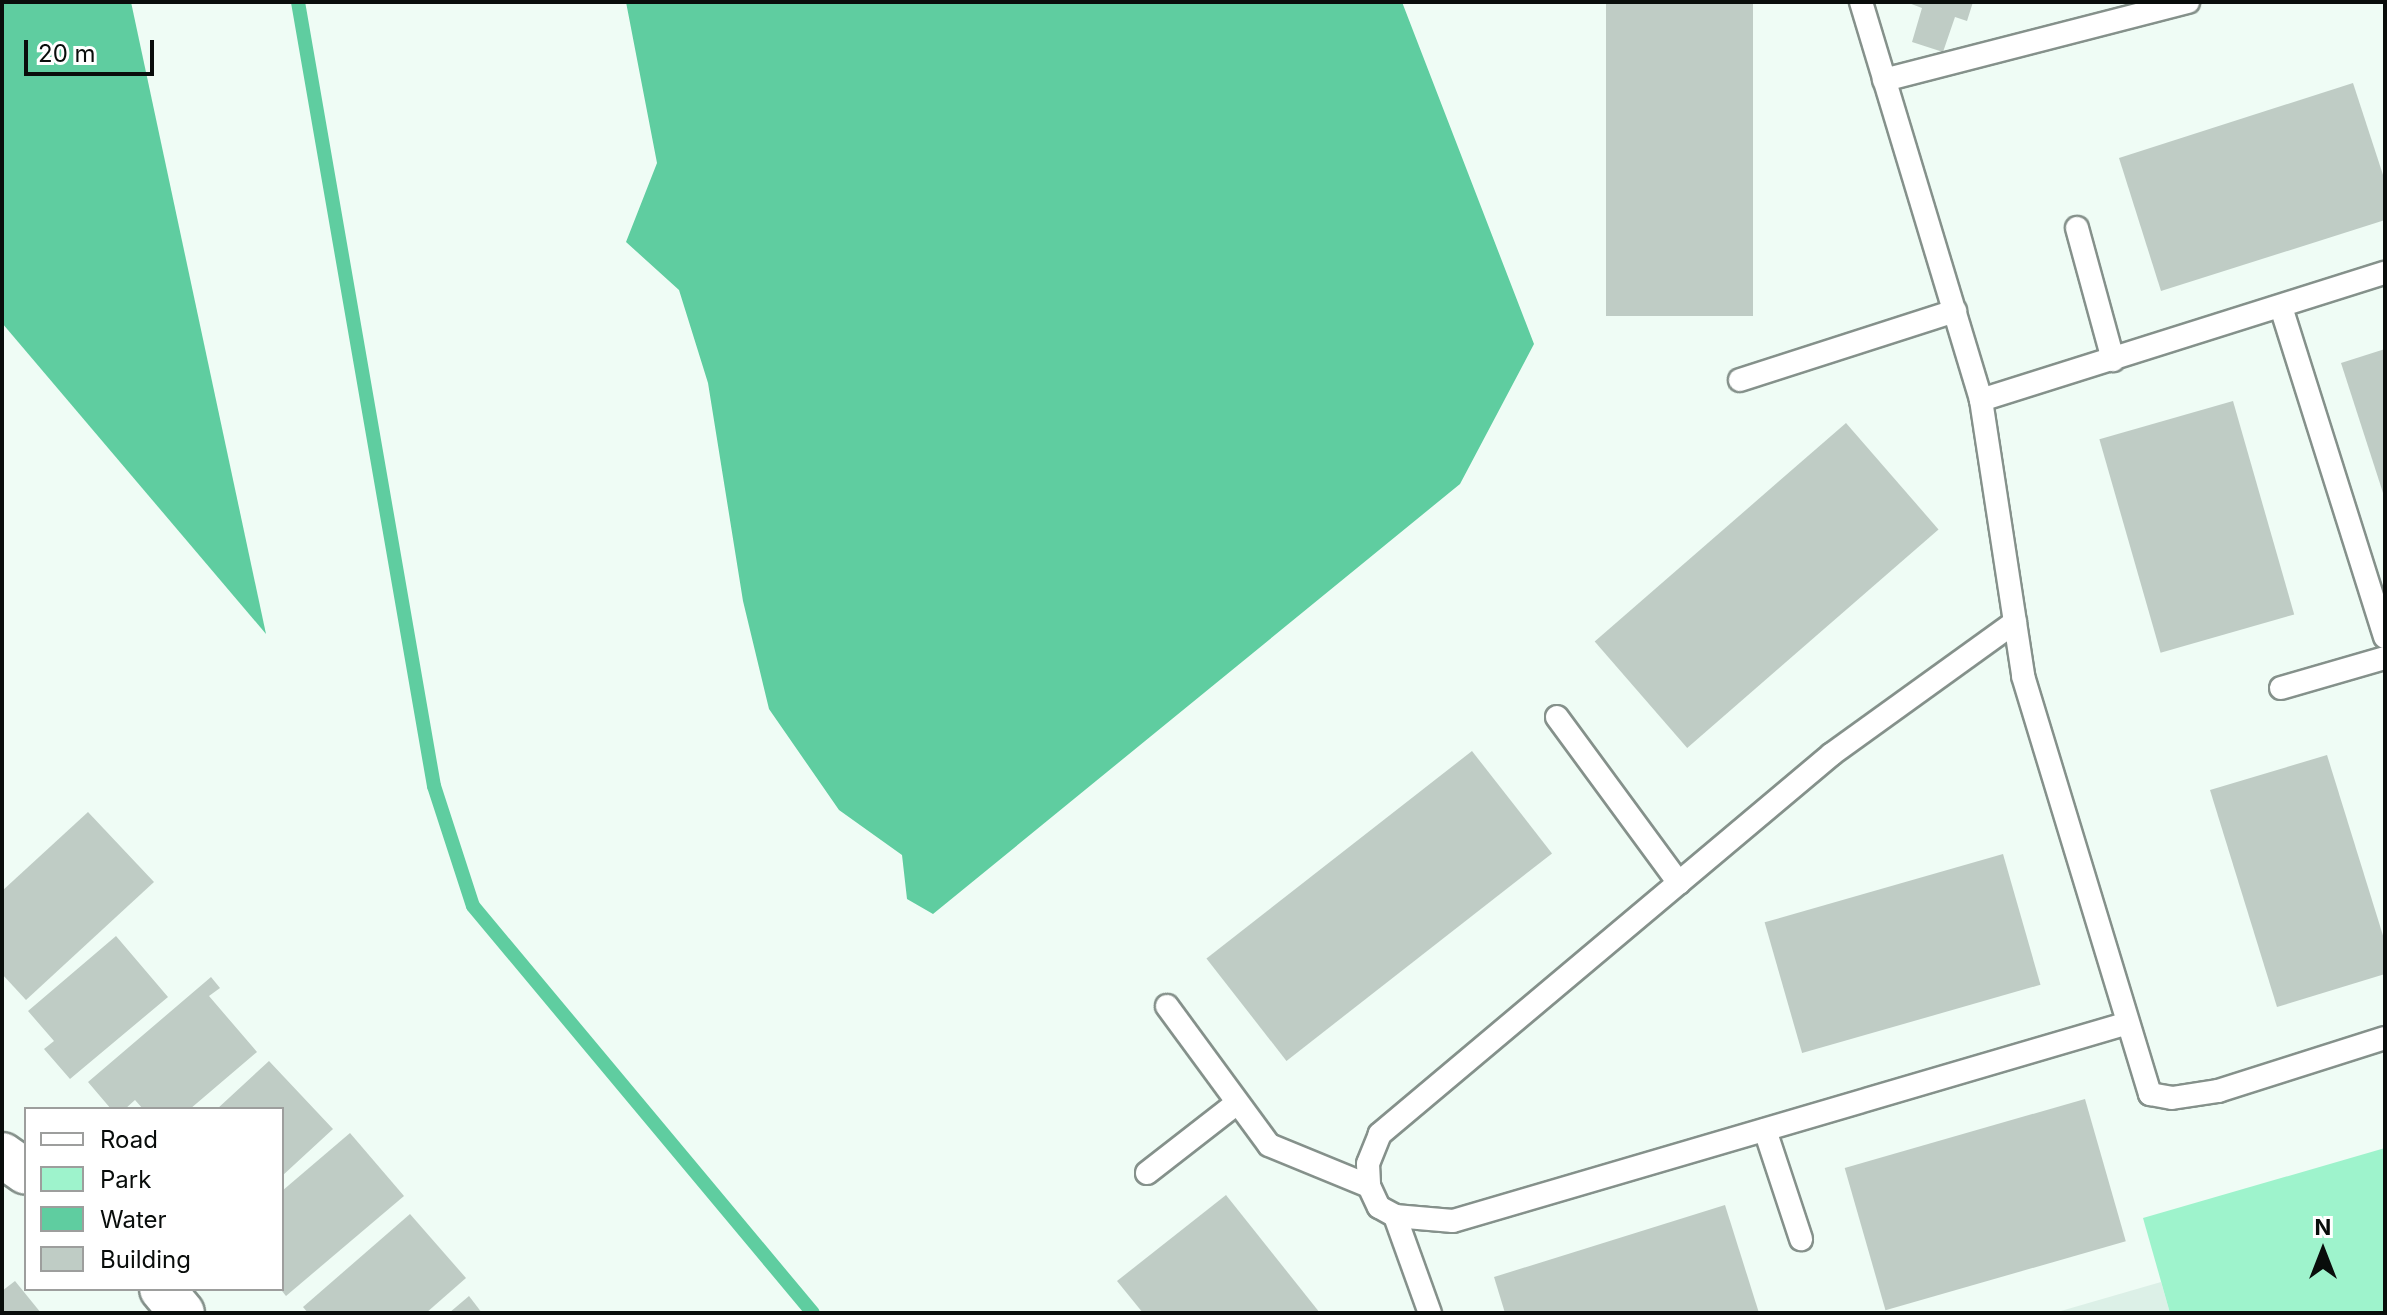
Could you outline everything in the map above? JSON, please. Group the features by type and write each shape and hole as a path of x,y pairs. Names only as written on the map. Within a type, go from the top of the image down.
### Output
{"street":[{"path":"2,1155 24,1171"},
{"path":"164,1291 182,1313"}],"lane":[{"path":"1861,2 1981,400 2023,676 2125,1024 2150,1094 2172,1098 2218,1091 2385,1038"},
{"path":"1884,80 2188,2"},
{"path":"2077,228 2113,360"},
{"path":"1981,400 2385,273"},
{"path":"2281,307 2385,637"},
{"path":"1740,380 1955,311"},
{"path":"2015,622 1832,754 1380,1134 1368,1164 1369,1186 1379,1207 1395,1216 1453,1221 2125,1024"},
{"path":"2281,688 2385,658"},
{"path":"1557,717 1679,883"},
{"path":"1167,1006 1269,1145 1369,1186"},
{"path":"1147,1173 1237,1103"},
{"path":"1765,1130 1801,1239"},
{"path":"1395,1216 1430,1313"}],"shaded area":[{"path":"2161,1282 2170,1313 2054,1313"}],"green space":[{"path":"2385,1148 2385,1313 2170,1313 2143,1218"}],"water":[{"path":"2,2 131,2 266,634 2,323"},
{"path":"626,2 1402,2 1534,344 1460,484 933,914 907,899 902,855 839,810 769,709 743,601 708,383 679,290 626,242 657,163"}],"building":[{"path":"1606,2 1753,2 1753,316 1606,316"},
{"path":"1906,2 1973,2 1967,21 1955,17 1943,52 1912,42 1922,8"},
{"path":"2353,83 2385,181 2385,220 2161,291 2119,158"},
{"path":"2385,349 2385,496 2384,496 2341,363"},
{"path":"2233,401 2294,614 2161,653 2099,439"},
{"path":"1846,423 1939,529 1687,748 1595,641"},
{"path":"1472,751 1552,853 1286,1061 1206,958"},
{"path":"2327,755 2385,942 2385,974 2277,1007 2210,790"},
{"path":"88,812 154,882 26,1000 2,974 2,891"},
{"path":"2003,854 2040,985 1802,1053 1765,922"},
{"path":"116,936 168,997 70,1079 44,1049 54,1041 28,1011"},
{"path":"211,977 220,988 209,996 257,1052 192,1107 141,1107 135,1100 127,1107 109,1107 88,1082"},
{"path":"269,1061 333,1129 284,1174 284,1107 219,1107"},
{"path":"2085,1099 2126,1241 1885,1310 1845,1168"},
{"path":"350,1133 404,1196 286,1296 282,1291 284,1189"},
{"path":"1226,1195 1320,1313 1143,1313 1117,1281"},
{"path":"1725,1205 1759,1313 1505,1313 1494,1277"},
{"path":"410,1214 466,1278 426,1313 308,1313 303,1307"},
{"path":"15,1281 41,1313 2,1313 2,1291"},
{"path":"469,1296 482,1313 449,1313"}],"waterway":[{"path":"298,2 434,786 473,906 813,1313"}]}
